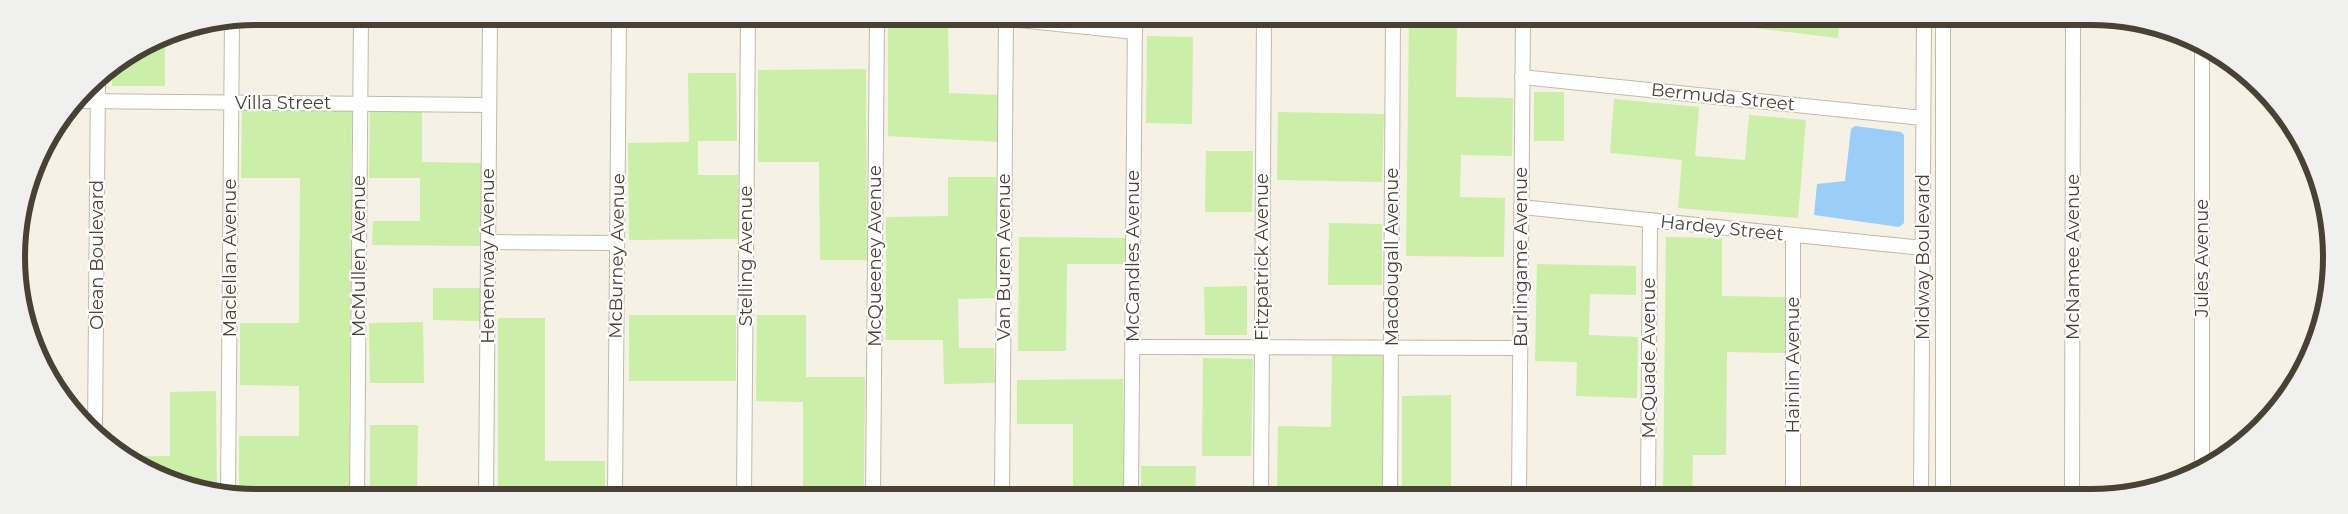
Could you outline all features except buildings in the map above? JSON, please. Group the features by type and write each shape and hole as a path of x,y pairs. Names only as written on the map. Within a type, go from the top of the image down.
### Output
{"street":[{"name":"McMullen Avenue","path":"357,489 361,25"},
{"name":"Hemenway Avenue","path":"486,489 490,25"},
{"name":"McBurney Avenue","path":"615,489 619,25"},
{"name":"Stelling Avenue","path":"744,489 748,25"},
{"name":"McQueeney Avenue","path":"873,489 877,25"},
{"name":"Van Buren Avenue","path":"1002,489 1006,25"},
{"path":"1066,25 1135,32"},
{"name":"McCandles Avenue","path":"1131,489 1135,25"},
{"name":"Fitzpatrick Avenue","path":"1260,489 1264,25"},
{"name":"Macdougall Avenue","path":"1390,489 1394,25"},
{"name":"Burlingame Avenue","path":"1519,489 1523,25"},
{"name":"Midway Boulevard","path":"1921,489 1924,25"},
{"name":"Midway Boulevard","path":"1944,25 1944,489"},
{"name":"McNamee Avenue","path":"2072,489 2073,25"},
{"name":"Maclellan Avenue","path":"228,487 232,26"},
{"name":"Jules Avenue","path":"2202,53 2202,461"},
{"name":"Bermuda Street","path":"1522,77 1924,118"},
{"name":"Olean Boulevard","path":"95,423 98,88"},
{"name":"Villa Street","path":"86,101 489,104"},
{"name":"Hardey Street","path":"1521,206 1923,248"},
{"name":"McQuade Avenue","path":"1648,489 1650,220"},
{"name":"Hainlin Avenue","path":"1793,235 1793,489"},
{"path":"488,242 617,243"},
{"path":"1133,347 1520,348"}],"green space":[{"path":"888,25 948,25 949,93 998,95 999,142 888,136"},
{"path":"1409,25 1457,25 1456,97 1513,98 1512,156 1461,155 1460,197 1505,198 1504,257 1406,256"},
{"path":"1729,25 1839,25 1838,38"},
{"path":"1147,36 1193,37 1192,124 1146,123"},
{"path":"165,44 165,86 112,86 112,76 116,73 141,56"},
{"path":"866,69 867,260 820,260 819,162 758,162 758,70"},
{"path":"688,73 736,73 737,141 698,141 698,175 738,175 739,239 629,240 628,143 689,142"},
{"path":"1534,92 1564,92 1564,141 1534,141"},
{"path":"1614,99 1699,107 1695,156 1745,160 1749,115 1806,120 1798,218 1678,208 1682,160 1610,153"},
{"path":"242,109 352,110 349,489 239,489 239,436 299,436 299,386 240,385 240,323 299,323 300,178 241,178"},
{"path":"370,112 422,112 422,162 482,163 481,246 372,245 373,221 420,221 420,178 369,178"},
{"path":"1278,112 1384,114 1382,182 1277,180"},
{"path":"1206,151 1253,151 1252,212 1205,212"},
{"path":"948,177 996,177 997,298 958,299 959,348 994,348 995,383 944,384 943,340 886,340 886,217 948,216"},
{"path":"1329,223 1382,224 1382,285 1328,285"},
{"path":"1019,237 1126,238 1126,264 1067,264 1066,351 1018,351"},
{"path":"1666,237 1722,238 1722,296 1785,297 1785,353 1727,352 1726,455 1693,455 1692,489 1663,489"},
{"path":"1537,264 1636,266 1636,295 1590,294 1589,335 1638,337 1637,398 1576,396 1577,362 1535,361"},
{"path":"1247,286 1247,335 1205,335 1204,287"},
{"path":"433,288 480,288 480,321 433,320"},
{"path":"629,315 736,315 736,381 629,381"},
{"path":"757,315 806,315 806,377 865,377 864,489 803,489 803,402 756,401"},
{"path":"498,318 545,318 545,461 605,461 605,489 498,489"},
{"path":"423,322 424,383 370,383 369,323"},
{"path":"1332,354 1384,354 1382,489 1277,489 1278,426 1331,427"},
{"path":"1203,358 1253,359 1251,456 1202,456"},
{"path":"1123,379 1124,489 1073,489 1073,424 1017,424 1017,380"},
{"path":"216,391 217,486 182,477 138,456 170,456 170,392"},
{"path":"1451,395 1451,489 1402,489 1402,396"},
{"path":"370,425 418,425 417,489 370,488"},
{"path":"1141,466 1196,466 1195,489 1141,489"}],"water":[{"path":"1855,126 1901,132 1904,135 1904,223 1899,227 1814,215 1817,184 1845,181 1851,129"}]}
